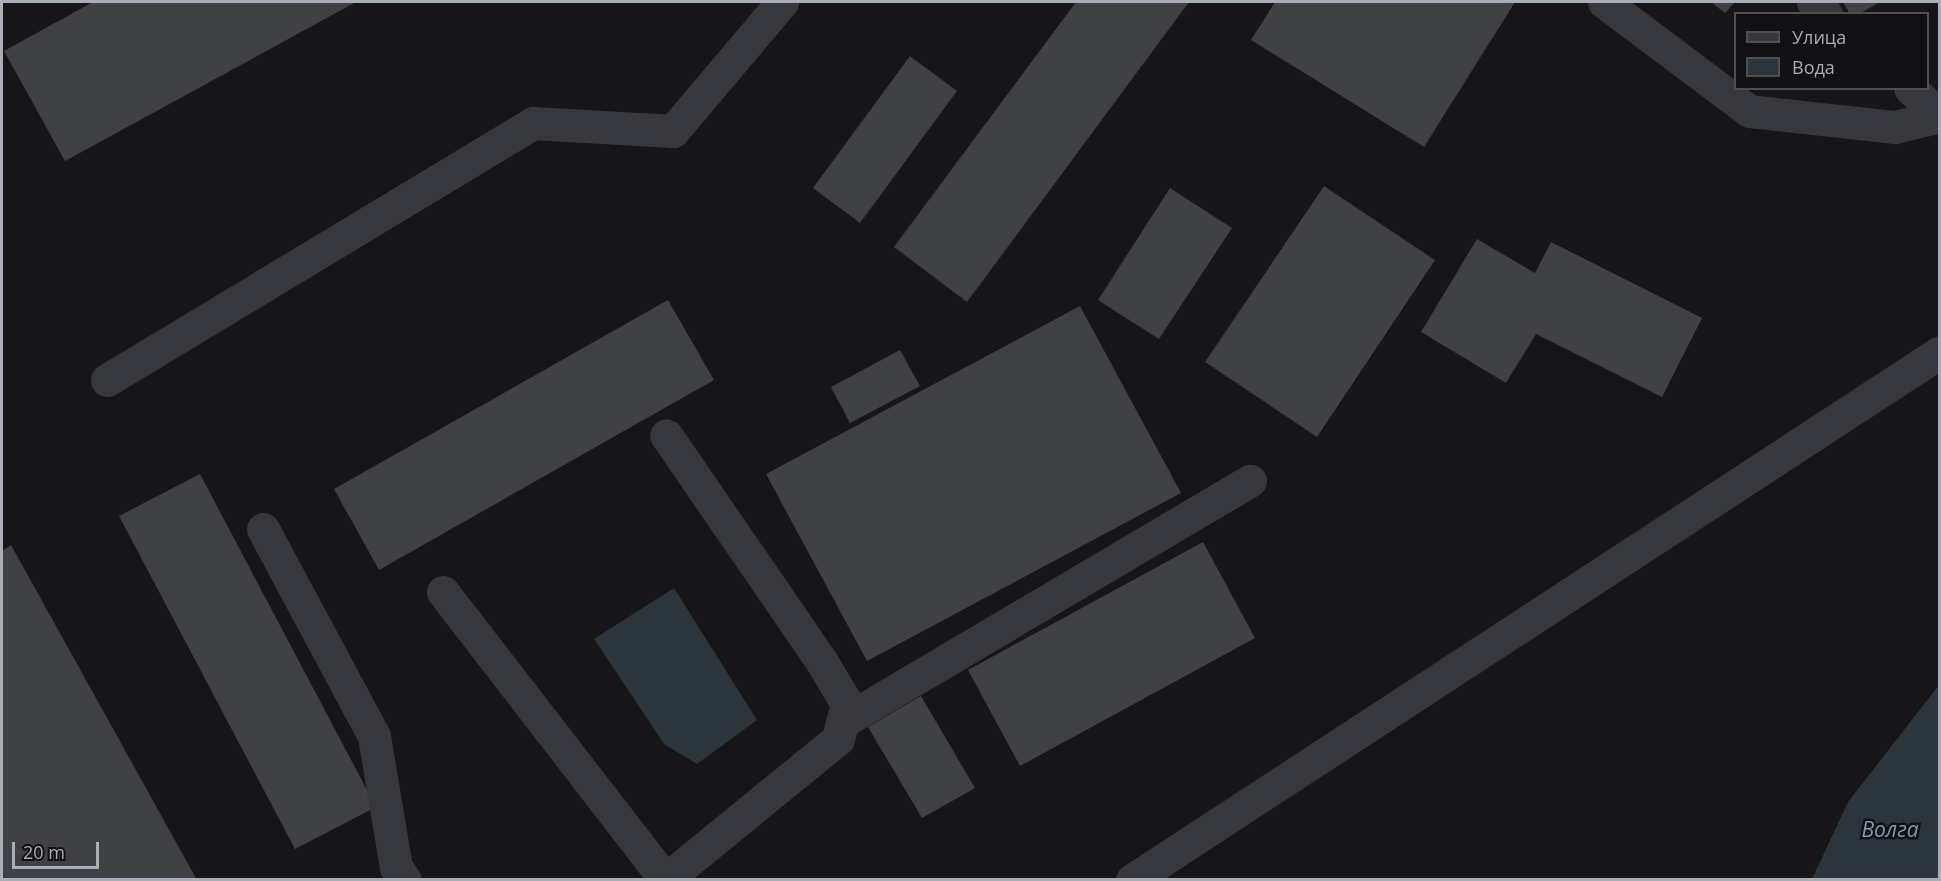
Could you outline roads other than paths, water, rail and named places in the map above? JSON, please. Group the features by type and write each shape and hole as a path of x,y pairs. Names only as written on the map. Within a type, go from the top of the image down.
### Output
{"street":[{"path":"107,380 533,123 673,131 782,2"},
{"path":"1604,2 1749,111 1895,127 1940,116"},
{"path":"1912,90 1940,116"},
{"path":"1132,879 1940,352"},
{"path":"443,592 665,879 838,739 847,704 822,662 666,435"},
{"path":"842,722 1250,481"},
{"path":"263,529 374,736 396,867 405,879"}],"water":[{"path":"674,588 757,720 697,764 664,744 594,639"},
{"name":"Волга","path":"1939,685 1939,879 1812,879 1848,802"}]}
